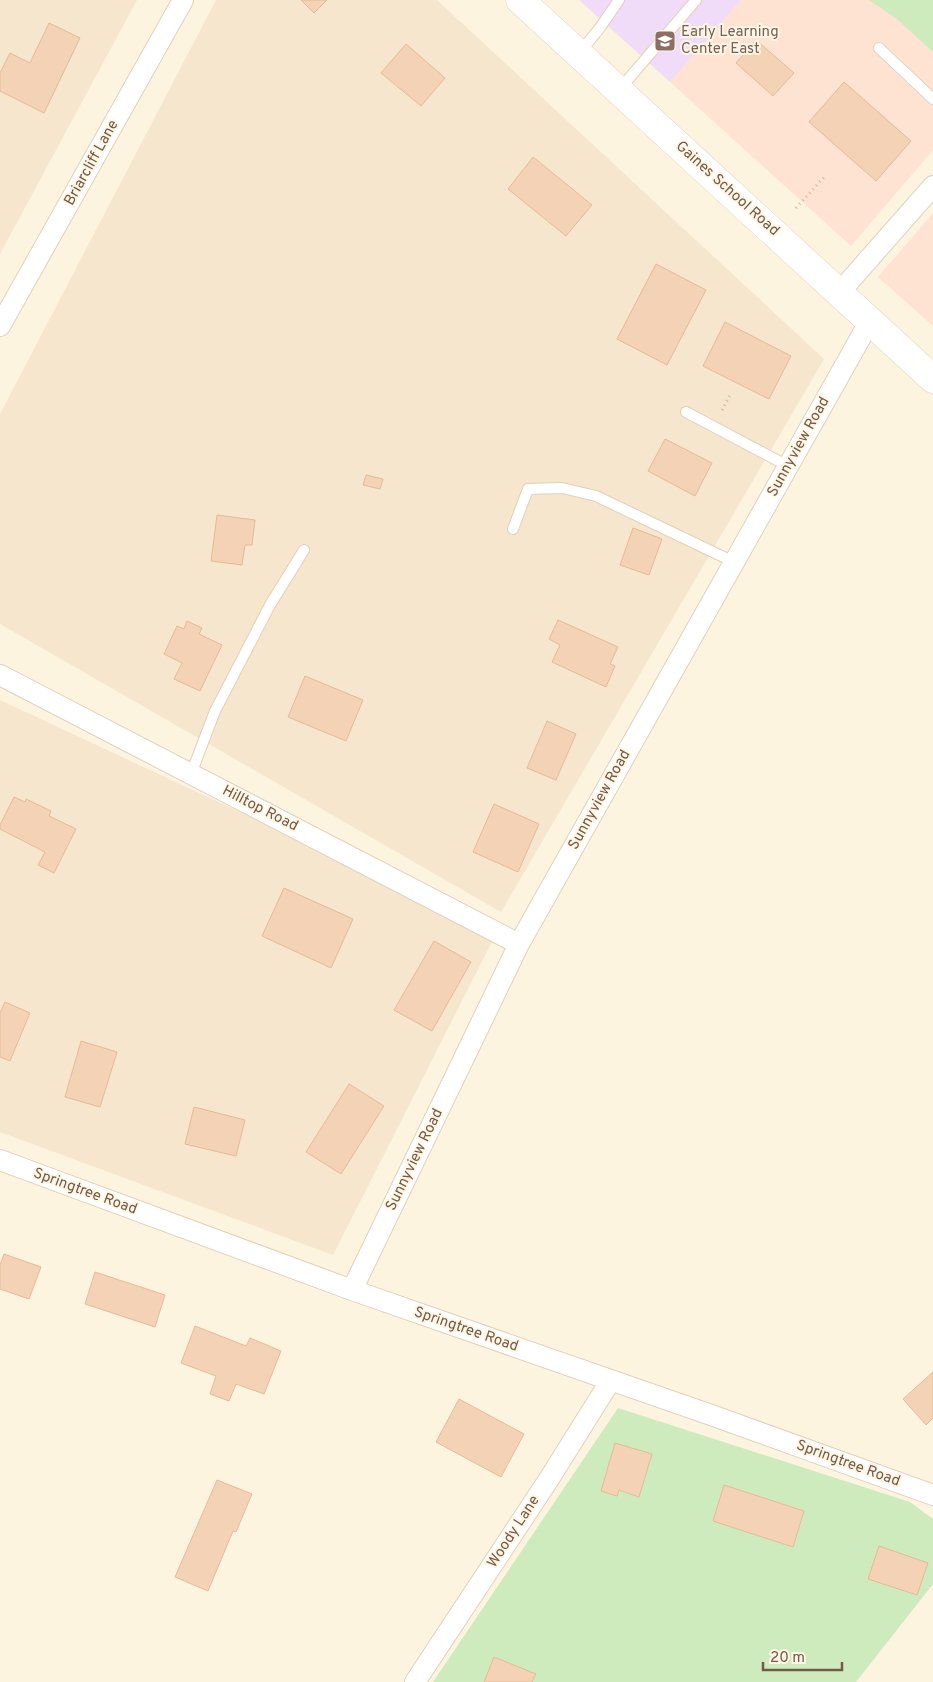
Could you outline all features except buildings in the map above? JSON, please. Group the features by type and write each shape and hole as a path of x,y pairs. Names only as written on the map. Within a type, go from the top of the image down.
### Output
{"main road":[{"name":"Gaines School Road","path":"520,0 580,53 933,379"}],"street":[{"name":"Briarcliff Lane","path":"0,326 183,0"},
{"path":"839,293 933,186"},
{"name":"Sunnyview Road","path":"352,1290 519,944 870,321"},
{"name":"Hilltop Road","path":"0,675 519,944"},
{"name":"Springtree Road","path":"0,1160 352,1290 933,1495"},
{"name":"Woody Lane","path":"415,1682 549,1479 611,1380"}],"lane":[{"path":"580,53 619,0"},
{"path":"619,90 696,0"},
{"path":"879,48 933,99"},
{"path":"686,412 788,466"},
{"path":"513,529 528,489 562,488 596,496 734,562"},
{"path":"191,774 215,712 270,605 304,550"}],"path":[{"path":"796,208 826,175"}],"shaded area":[{"path":"0,0 137,0 0,254"},
{"path":"216,0 437,0 824,359 501,912 0,624 0,414"},
{"name":"Early Learning Center East","path":"579,0 741,0 670,82"},
{"path":"741,0 933,0 933,150 851,246 670,82"},
{"path":"933,213 933,326 878,277"},
{"path":"0,700 497,932 333,1255 0,1132"}],"green space":[{"path":"869,0 933,0 933,52 897,19"},
{"path":"618,1408 910,1502 933,1519 933,1584 856,1682 433,1682"}],"place":[{"name":"Early Learning Center East","path":"665,41"}]}
